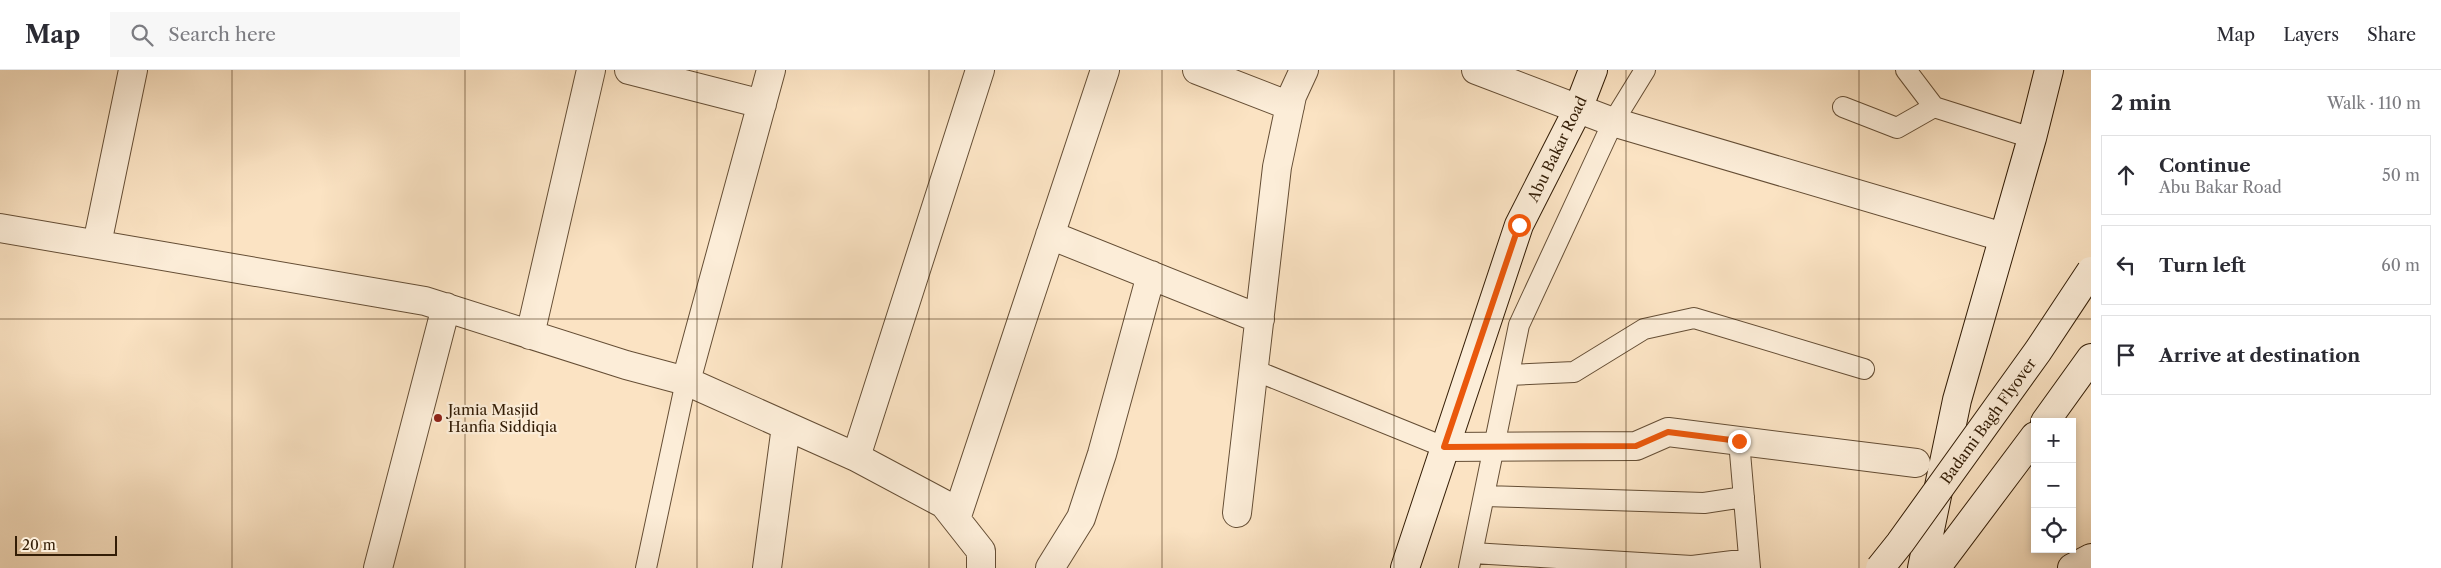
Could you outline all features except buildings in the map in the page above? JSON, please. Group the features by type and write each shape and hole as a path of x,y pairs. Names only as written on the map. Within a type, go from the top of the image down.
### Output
{"street":[{"path":"97,244 133,70"},
{"path":"530,335 591,70"},
{"path":"629,70 762,104"},
{"path":"686,381 771,70"},
{"path":"856,457 980,70"},
{"path":"956,519 1105,70"},
{"path":"1197,70 1290,106"},
{"path":"1237,513 1277,167 1290,106 1304,70"},
{"path":"1476,70 1613,122 2003,238"},
{"name":"Abu Bakar Road","path":"1405,568 1519,225 1578,109 1593,70"},
{"path":"1922,568 1956,400 2032,138 2049,70"},
{"path":"0,228 425,301 626,365 686,381 856,457 944,504 981,551 980,568"},
{"path":"1050,235 1260,318"},
{"name":"Badami Bagh Flyover","path":"1880,568 2038,351 2091,271"},
{"path":"1050,568 1081,518 1102,454 1151,275"},
{"path":"378,568 446,307"},
{"path":"2048,418 2091,358"},
{"path":"767,568 786,426"},
{"path":"1444,447 1496,445 1636,446 1668,432 1916,463"},
{"path":"1936,568 2031,441"},
{"path":"2072,568 2091,558"}],"lane":[{"path":"1645,70 1613,122 1519,325 1471,560 1692,566 1750,563 1739,441"},
{"path":"1906,70 1934,107 2032,138"},
{"path":"1843,107 1897,128 1934,107"},
{"path":"1510,374 1574,372 1644,329 1694,318 1864,369"},
{"path":"1254,370 1444,447"},
{"path":"646,568 686,381"},
{"path":"1485,496 1704,503 1744,496"}],"place":[{"name":"Jamia Masjid Hanfia Siddiqia","path":"438,418"}],"route":[{"path":"1519,225 1444,447 1496,445 1636,446 1668,432 1739,441"}]}
